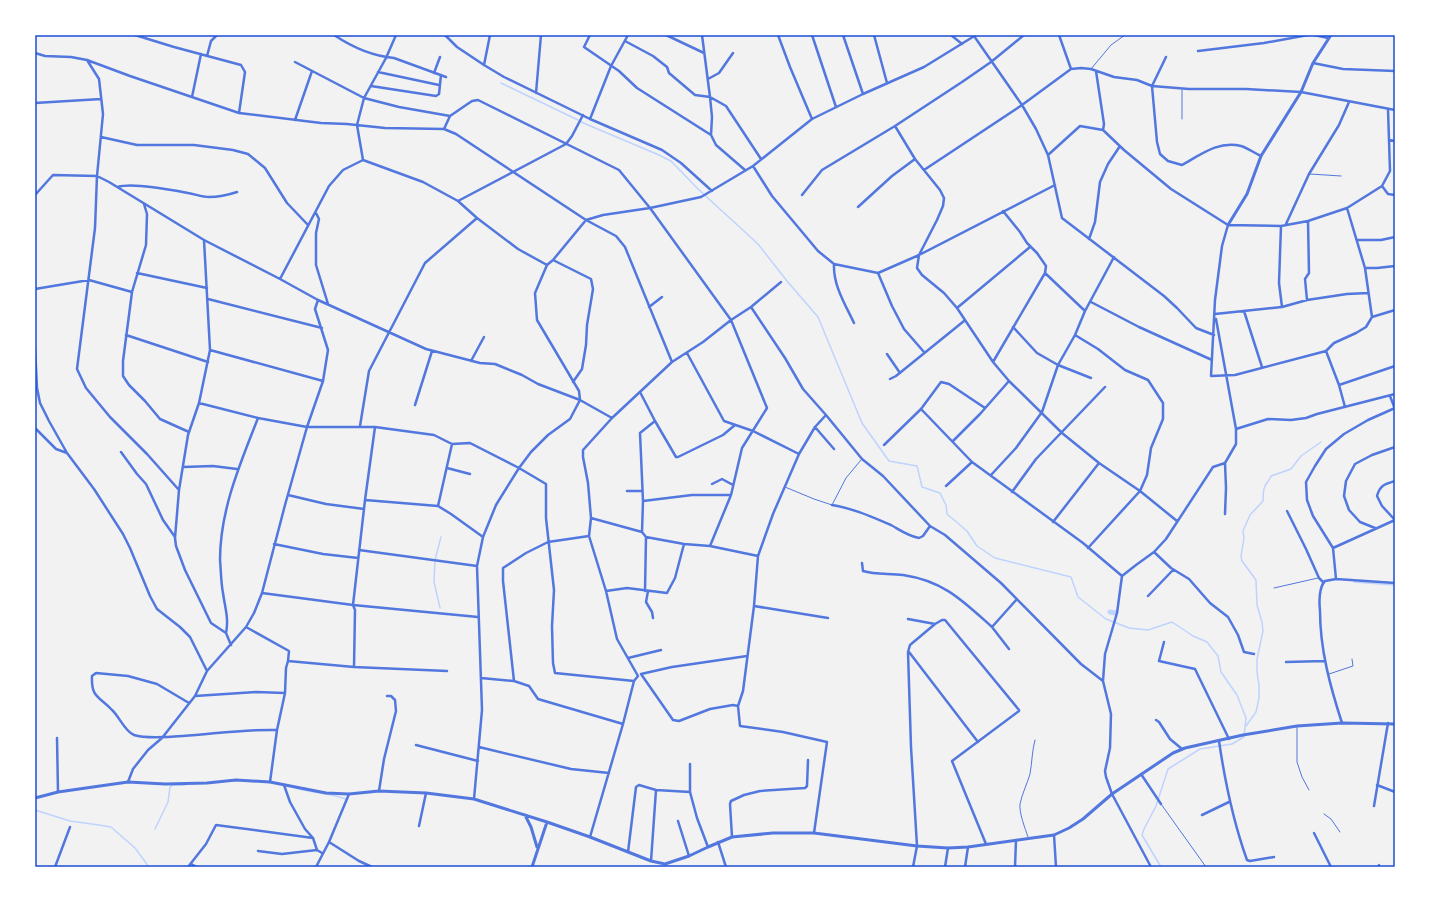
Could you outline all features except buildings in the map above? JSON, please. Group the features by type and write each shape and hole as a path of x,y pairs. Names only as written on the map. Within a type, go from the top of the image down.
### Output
{"street":[{"path":"135,35 238,64 244,69 245,72 239,113"},
{"path":"207,56 211,41 217,35"},
{"path":"334,35 351,46 386,58 394,58 446,77"},
{"path":"363,160 357,125 364,98 386,58 396,35"},
{"path":"445,35 457,47 484,65 536,93 590,119 662,150 681,163 712,191"},
{"path":"484,65 490,35"},
{"path":"536,93 541,35"},
{"path":"590,35 584,47 619,71 637,88 711,135"},
{"path":"590,119 610,66 628,35"},
{"path":"666,35 704,53"},
{"path":"702,35 712,117 711,135 716,145 746,170"},
{"path":"778,35 812,120"},
{"path":"812,35 836,107"},
{"path":"843,35 863,94"},
{"path":"874,35 887,83"},
{"path":"951,35 962,44"},
{"path":"802,194 822,170 895,126 992,62 1024,35"},
{"path":"1059,35 1071,69"},
{"path":"1198,51 1264,43 1308,35"},
{"path":"1314,35 1329,37 1313,63 1301,92 1261,156 1248,194 1228,225 1222,246 1215,300 1211,376 1227,376 1326,351 1334,343 1366,327 1372,317 1365,268 1347,208"},
{"path":"474,799 482,710 477,566 483,537 496,505 531,452 548,435 570,419 580,400 578,391 537,320 535,293 547,265 553,260 586,220 603,215 701,198 752,166 812,120 836,107 924,66 975,36 1022,105 1048,155 1056,185 1062,218 1164,296 1196,328 1214,335"},
{"path":"625,41 653,56 667,66 669,73 695,95 710,97 726,106 761,159"},
{"path":"35,53 44,56 71,57 87,60 239,113 295,120 385,128 444,129 462,137 512,172 586,220 616,236 625,247 672,362"},
{"path":"708,80 719,73 733,53"},
{"path":"192,97 201,54"},
{"path":"434,73 440,56"},
{"path":"1166,57 1152,86 1157,142 1160,154 1168,161 1182,165 1210,149 1225,145 1240,146 1261,156"},
{"path":"87,60 99,79 103,114 97,176 95,228 77,369 86,388 110,417 147,454 179,490"},
{"path":"295,62 364,98 399,107 450,116"},
{"path":"1313,63 1343,69 1395,71"},
{"path":"924,170 1022,105 1071,69 1091,69 1114,77 1137,80 1152,86 1301,92 1395,110"},
{"path":"295,120 312,71"},
{"path":"378,72 439,85"},
{"path":"1096,72 1104,130"},
{"path":"371,86 437,96 441,75"},
{"path":"35,103 101,99"},
{"path":"444,129 450,116 472,101 478,100 619,170 650,208 730,320 767,408 742,448 731,494 710,546"},
{"path":"1286,224 1309,174 1339,125 1348,102"},
{"path":"1048,155 1080,126 1104,130 1120,146 1172,189 1228,225 1281,226 1308,221 1347,208 1382,186 1390,171 1388,109"},
{"path":"458,201 566,144 583,115"},
{"path":"895,126 915,159 940,190 944,198 943,206 919,255 917,268 922,275 944,293 957,308 993,362 1009,381 1062,433 1099,463 1140,491 1177,521"},
{"path":"101,137 137,145 194,145 233,150 248,154 265,168 287,203 308,226"},
{"path":"1389,140 1395,142"},
{"path":"1088,238 1096,222 1100,182 1108,164 1120,146"},
{"path":"858,207 892,176 915,159"},
{"path":"280,279 329,186 343,170 363,160 423,182 458,201 477,218 518,249 547,265"},
{"path":"752,166 772,196 818,251 834,264 878,274 919,255 1056,185"},
{"path":"35,195 53,175 97,176 204,240 318,300 432,351 471,361 496,364 522,375 538,384 580,400 612,418"},
{"path":"117,187 125,185 160,188 209,197 220,197 237,192"},
{"path":"1382,186 1388,194 1395,195"},
{"path":"143,204 147,214 146,245 132,292 122,361 123,376 129,385 160,419 189,432"},
{"path":"993,362 1045,274 1046,266 1037,253 1026,243 1020,232 1003,211"},
{"path":"316,213 319,219 316,233 316,265 329,305"},
{"path":"360,426 368,371 424,263 477,218"},
{"path":"1307,300 1305,278 1308,273 1308,221"},
{"path":"1281,226 1279,283 1282,307"},
{"path":"1357,240 1381,240 1395,237"},
{"path":"204,240 210,350 199,403 189,432 179,490 175,538 176,546 185,570 211,623 226,633 231,645"},
{"path":"957,308 1030,247"},
{"path":"991,475 1016,448 1042,412 1058,365 1075,335 1085,311 1114,257"},
{"path":"553,260 591,279 593,289 582,369 573,382"},
{"path":"834,264 834,275 838,290 854,323"},
{"path":"1365,268 1395,266"},
{"path":"137,272 207,288"},
{"path":"878,274 892,306 904,328 924,352"},
{"path":"1045,274 1085,311"},
{"path":"35,289 89,280 132,292"},
{"path":"638,676 617,639 606,591 589,536 591,518 583,450 612,418 672,362 688,353 730,320 751,307 780,282"},
{"path":"1215,314 1282,307 1307,300 1347,294 1368,293"},
{"path":"649,307 662,298"},
{"path":"208,299 322,328"},
{"path":"128,782 133,769 148,750 162,738 195,696 207,671 246,627 254,613 262,593 288,495 323,381 328,350 315,309 318,300"},
{"path":"1090,302 1139,327 1212,360"},
{"path":"751,307 785,358 802,389 826,415 862,459 883,476 930,526 945,535 1001,583 1081,664 1102,681"},
{"path":"1372,317 1395,310"},
{"path":"1244,311 1262,367"},
{"path":"1215,314 1236,429 1236,444 1225,463 1225,514"},
{"path":"890,379 900,373 964,320"},
{"path":"1013,327 1037,353 1058,365 1091,378"},
{"path":"126,334 208,362"},
{"path":"1075,335 1098,349 1125,370 1148,380 1163,403 1162,419 1151,448 1147,476 1140,491 1088,548"},
{"path":"471,361 484,337"},
{"path":"35,348 37,388 40,403 66,453 94,489 123,534 150,596 157,608 190,637 207,671"},
{"path":"210,350 323,381"},
{"path":"415,405 432,351"},
{"path":"1326,351 1339,385 1345,407"},
{"path":"688,353 724,421 753,430 799,454"},
{"path":"887,354 900,373"},
{"path":"1339,385 1395,366"},
{"path":"953,441 1009,381"},
{"path":"884,445 921,409 941,382 948,384 985,408"},
{"path":"1012,492 1036,459 1105,387"},
{"path":"640,392 676,457 723,435 735,425"},
{"path":"1236,429 1268,419 1298,419 1395,394"},
{"path":"1336,579 1333,548 1313,516 1307,500 1306,482 1326,449 1344,434 1368,420 1395,409 1390,396"},
{"path":"199,403 258,418 308,427 375,427 434,435 452,444 470,443 519,468 546,484 546,518 554,590 552,626 553,663 555,673 634,681"},
{"path":"921,409 972,462 1088,548 1122,576"},
{"path":"814,833 827,742 783,732 740,726 738,706 743,691 746,656 754,606 758,556 784,486 799,454 814,427 826,415"},
{"path":"226,633 228,625 227,611 223,593 220,559 222,526 237,469 258,418"},
{"path":"642,532 643,501 640,433 656,421"},
{"path":"354,667 355,610 353,605 375,427"},
{"path":"814,427 834,449"},
{"path":"35,428 56,449 66,453"},
{"path":"438,506 452,444"},
{"path":"1375,528 1360,522 1349,510 1344,496 1346,481 1355,464 1372,455 1395,447"},
{"path":"121,452 146,484 163,520 175,538"},
{"path":"946,486 972,462"},
{"path":"1053,522 1099,463"},
{"path":"1152,867 1107,783 1105,771 1110,748 1111,714 1102,681 1105,654 1115,618 1122,576 1154,552 1166,540 1213,467 1225,463"},
{"path":"183,467 213,466 237,469"},
{"path":"447,468 470,474"},
{"path":"712,484 722,479 733,485"},
{"path":"1333,548 1395,520 1382,506 1377,496 1379,489 1385,484 1395,481"},
{"path":"627,491 642,491"},
{"path":"643,501 692,495 731,494"},
{"path":"288,495 326,504 364,509"},
{"path":"365,500 438,506 483,537"},
{"path":"832,505 841,506 865,515 919,538 923,536 930,526"},
{"path":"1287,511 1319,578 1324,582"},
{"path":"591,518 642,532 646,537 646,602 652,612 653,618"},
{"path":"514,681 504,568 526,553 548,542 589,536"},
{"path":"646,537 684,544 710,546 758,556"},
{"path":"274,544 323,554 358,558"},
{"path":"606,591 627,588 667,593 675,578 684,544"},
{"path":"359,550 477,566"},
{"path":"1154,552 1173,570 1189,579 1210,602 1228,617 1238,635 1244,652 1254,654"},
{"path":"862,563 863,571 918,577 933,582 958,596 992,627 1009,649"},
{"path":"1148,596 1173,570"},
{"path":"1324,582 1336,579 1395,583"},
{"path":"1324,582 1319,600 1320,633 1328,674 1342,723"},
{"path":"262,593 353,605 478,617"},
{"path":"992,627 1017,599"},
{"path":"754,606 828,618"},
{"path":"908,619 935,624"},
{"path":"913,867 917,846 911,747 908,652 910,645 942,620 945,620 1019,710 952,761 986,844"},
{"path":"246,627 289,651 286,668 285,693 277,730 270,782"},
{"path":"1164,642 1159,661 1196,669 1229,738"},
{"path":"628,658 661,650"},
{"path":"908,652 978,742"},
{"path":"590,837 634,681 638,676 672,667 746,656"},
{"path":"288,661 354,667 448,671"},
{"path":"1286,662 1325,661"},
{"path":"189,703 156,684 128,676 96,673 92,676 92,686 96,696 112,710 133,735 162,738 254,730 277,730"},
{"path":"641,674 673,720 679,721 710,709 733,705 738,706"},
{"path":"481,678 514,681 530,686 538,699 623,724"},
{"path":"195,696 256,692 285,693"},
{"path":"379,791 384,759 396,711 396,700 391,696 387,696"},
{"path":"1156,720 1159,722 1170,739 1182,749"},
{"path":"35,798 58,792 128,782 165,784 206,783 236,780 270,782 326,793 349,794 379,791 426,793 474,799 547,822 651,861 664,864 689,856 732,837 773,833 814,833 917,846 948,848 968,847 1054,835 1083,819 1112,794 1173,753 1182,749 1219,742 1245,734 1297,726 1342,723 1395,724"},
{"path":"1374,806 1388,724"},
{"path":"57,738 58,792"},
{"path":"1219,742 1229,802 1247,860 1250,862 1274,857"},
{"path":"416,744 478,761"},
{"path":"479,747 571,769 609,773"},
{"path":"732,837 731,802 744,795 760,791 805,788 807,786 808,760"},
{"path":"690,764 690,792 697,818 708,847"},
{"path":"1141,774 1161,804"},
{"path":"284,785 290,802 305,829 313,838 317,850"},
{"path":"628,852 636,787 639,785 656,790 690,792"},
{"path":"1377,785 1395,792"},
{"path":"651,861 656,790"},
{"path":"419,826 426,793"},
{"path":"316,867 322,853 330,842 349,794"},
{"path":"1202,816 1229,802"},
{"path":"525,815 538,848"},
{"path":"678,821 689,856"},
{"path":"532,867 547,822"},
{"path":"188,867 206,844 216,825 313,838"},
{"path":"55,867 70,827"},
{"path":"1314,833 1331,867"},
{"path":"1054,835 1056,867"},
{"path":"1015,867 1016,840"},
{"path":"330,842 359,861 372,867"},
{"path":"718,842 726,867"},
{"path":"965,867 968,847"},
{"path":"945,867 948,848"},
{"path":"258,851 282,854 317,850 322,853"},
{"path":"191,864 197,867"}],"lane":[{"path":"1091,69 1111,45 1125,35"},
{"path":"1182,88 1182,119"},
{"path":"1309,174 1341,176"},
{"path":"784,486 832,505 846,478 862,459"},
{"path":"1274,588 1319,578"},
{"path":"1328,674 1354,666 1352,659"},
{"path":"1297,726 1297,762 1302,777 1310,790"},
{"path":"1028,838 1020,805 1032,766 1035,740"},
{"path":"1161,804 1206,867"},
{"path":"1324,814 1340,832"}],"waterway":[{"path":"501,83 578,120"},
{"path":"581,122 671,161 697,188 758,244 818,317 862,423 889,461 917,466 922,487 940,493 946,505 947,514 967,531 977,546 995,558 1071,577 1078,597 1106,619 1129,628 1148,630 1172,622 1193,636 1207,642 1218,656 1221,672 1237,695 1246,718 1244,737 1232,744 1200,749 1168,769 1156,806 1142,835 1161,867"},
{"path":"1246,726 1256,712 1259,698 1257,659 1263,631 1257,605 1256,580 1242,561 1241,556 1244,538 1243,531 1250,515 1263,501 1264,488 1271,476 1291,469 1301,456 1321,442"},
{"path":"440,608 434,582 435,560 441,537"},
{"path":"1354,582 1395,585"},
{"path":"1110,612 1115,613"},
{"path":"155,829 168,802 170,787 173,785 185,785"},
{"path":"295,788 334,795 346,799"},
{"path":"35,810 70,821 111,827 135,848 149,867"}]}
